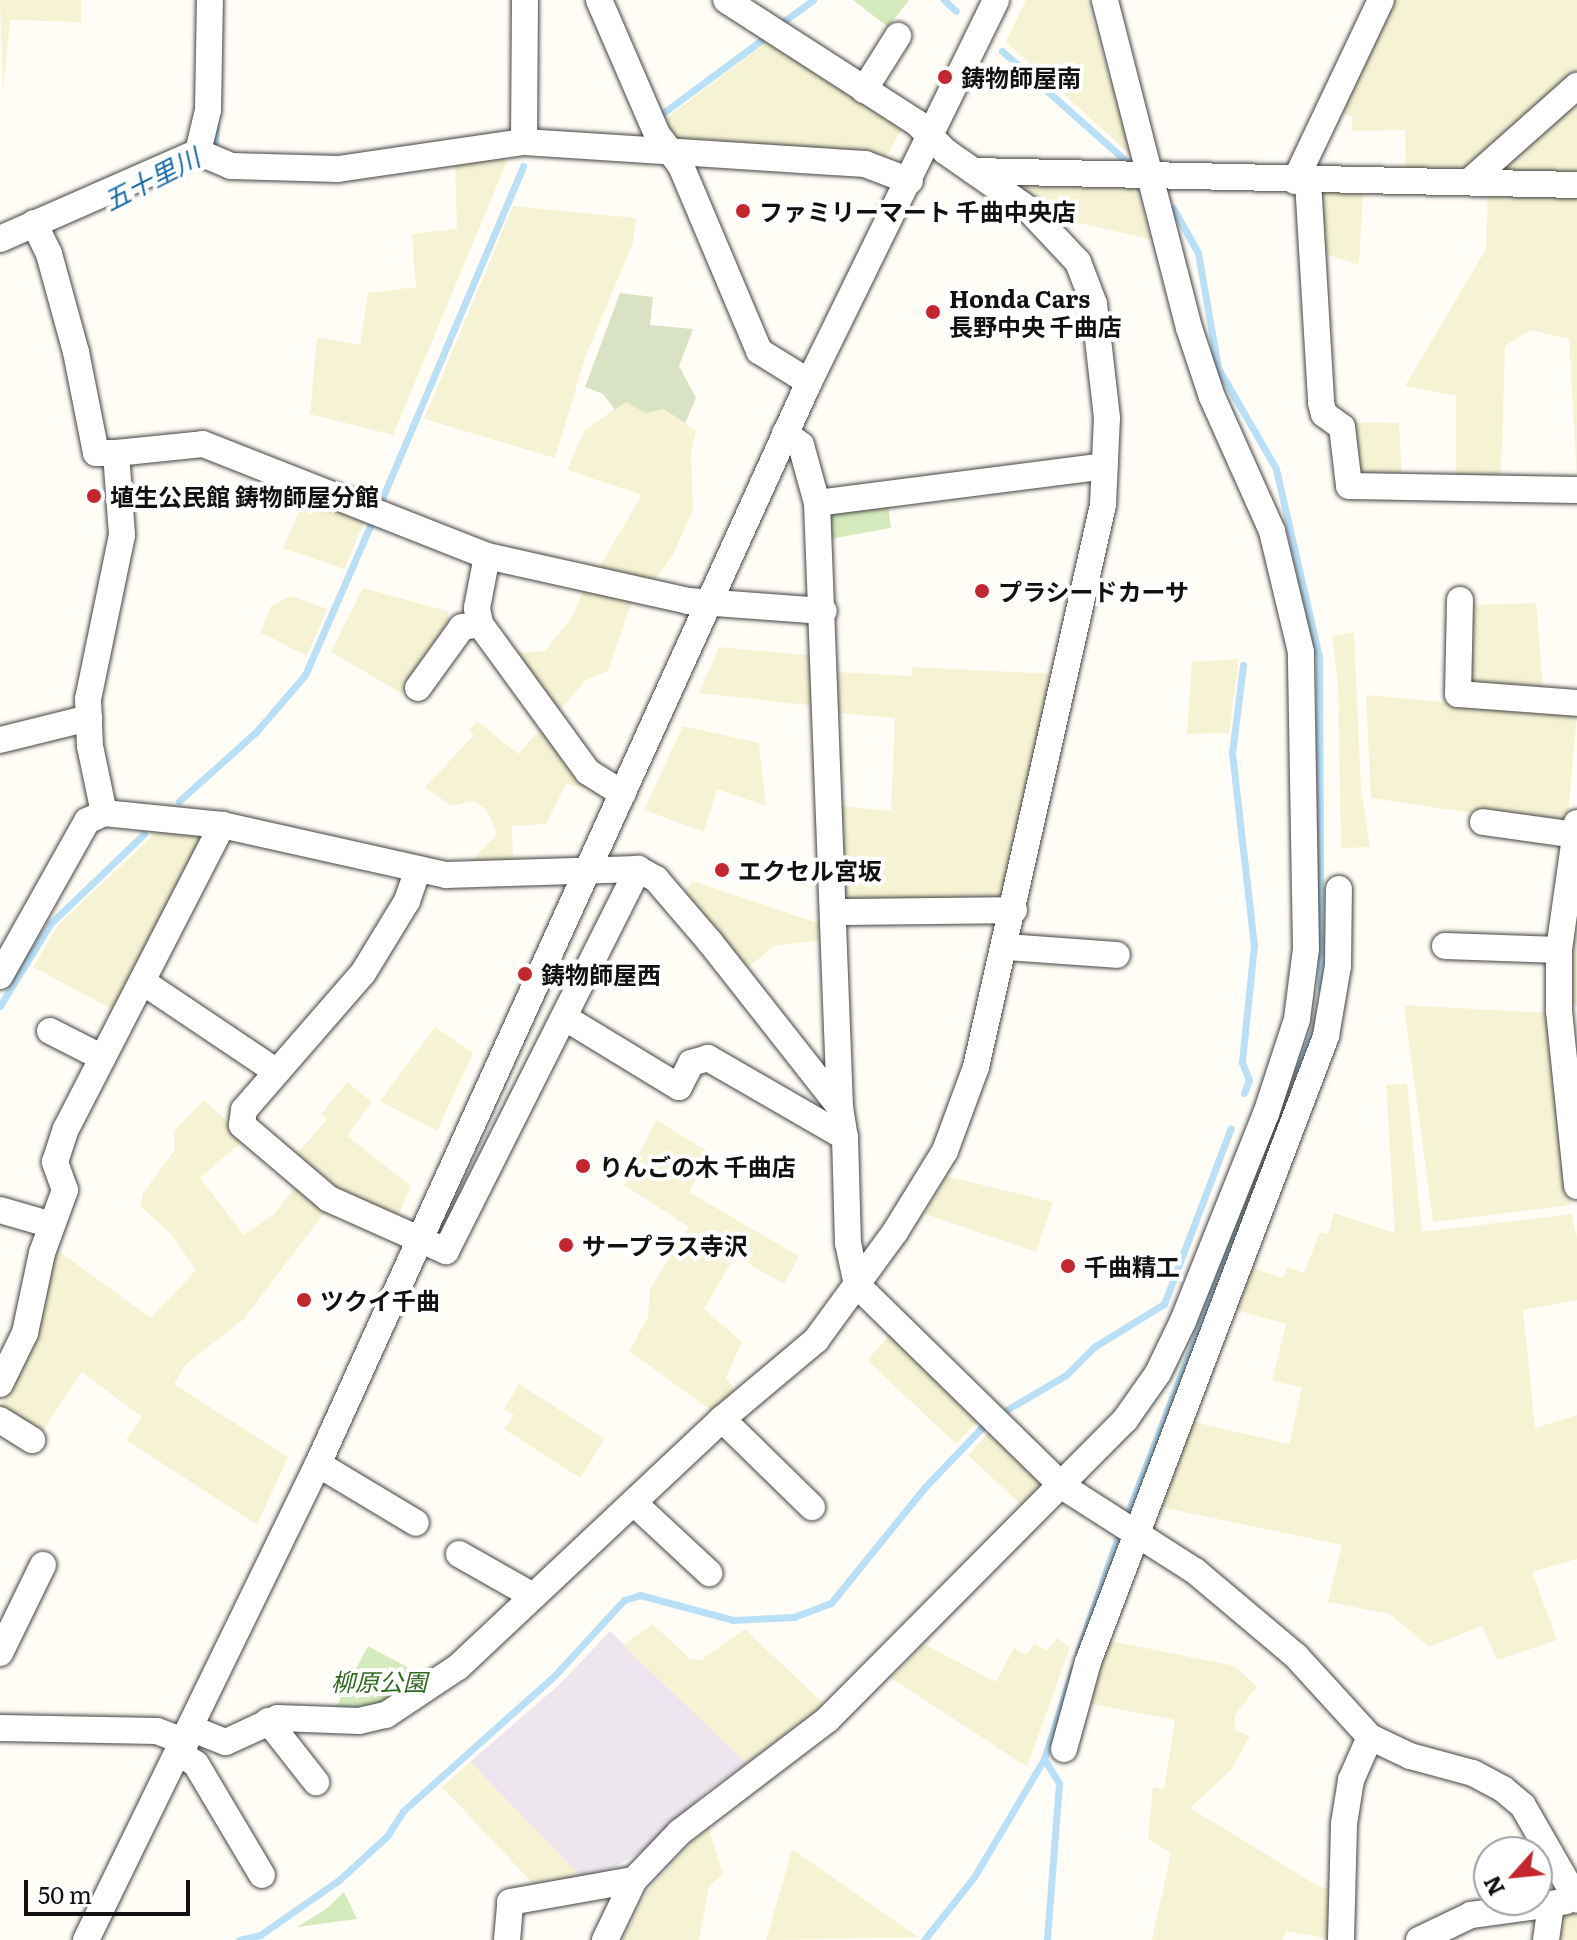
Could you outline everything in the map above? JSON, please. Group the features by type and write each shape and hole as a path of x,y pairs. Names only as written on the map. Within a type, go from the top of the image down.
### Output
{"street":[{"path":"198,152 208,110 210,0"},
{"path":"524,142 525,0"},
{"path":"599,0 657,134 681,166 759,351 809,382"},
{"path":"0,1728 157,1731 186,1742 226,1742 268,1721 359,1721 386,1715 458,1667 722,1419 816,1340 857,1285 945,1151 976,1067 1006,947 1103,505 1102,352 1094,304 1078,262 1028,209 930,137 917,123 726,0"},
{"path":"86,1940 186,1742 318,1464 785,433 996,0"},
{"path":"605,1940 634,1880 717,1799 827,1720 1125,1420 1158,1373 1183,1321 1281,1073 1297,1019 1306,949 1301,652 1272,531 1212,397 1189,328 1105,0"},
{"path":"1381,0 1302,181 1321,403 1324,414 1342,427 1349,486 1577,490"},
{"path":"864,90 898,36"},
{"path":"1471,180 1577,86"},
{"path":"0,239 198,152 231,166 338,169 524,142 865,164 910,181"},
{"path":"974,171 1302,181 1471,180 1577,185"},
{"path":"34,223 49,254 76,352 96,453 203,444 487,556 631,592 710,603 824,611"},
{"path":"785,433 801,445 817,503 824,611 840,1107 845,1137 848,1243 857,1285 1062,1486 1195,1571 1296,1656 1370,1737 1410,1756 1473,1773 1503,1789 1529,1816 1567,1901"},
{"path":"104,813 89,718 122,535 116,453"},
{"path":"817,503 1105,466"},
{"path":"487,556 477,608 480,624 588,772 623,794"},
{"path":"1460,600 1458,694 1577,703"},
{"path":"418,688 462,627 480,624"},
{"path":"0,740 89,718"},
{"path":"0,976 87,821 104,813 222,825 446,875 638,869 656,879 701,931 840,1107"},
{"path":"1483,822 1576,829 1559,950 1559,1011 1577,1186"},
{"path":"0,1384 25,1333 52,1225 65,1190 55,1162 66,1129 222,825"},
{"path":"418,869 407,901 363,973 244,1110 242,1125 329,1199 446,1251 571,1010 638,869"},
{"path":"1064,1749 1127,1528 1326,1036 1338,966 1339,889"},
{"path":"835,912 1014,910"},
{"path":"1445,946 1559,950"},
{"path":"1006,947 1117,955"},
{"path":"143,982 277,1072"},
{"path":"536,985 679,1087 691,1063 708,1058 845,1137"},
{"path":"50,1031 103,1058"},
{"path":"489,1087 524,1103"},
{"path":"0,1210 52,1225"},
{"path":"722,1419 812,1507"},
{"path":"0,1420 32,1440"},
{"path":"318,1464 416,1523"},
{"path":"634,1503 709,1573"},
{"path":"459,1554 533,1596"},
{"path":"0,1653 43,1565"},
{"path":"268,1721 316,1782"},
{"path":"1341,1940 1344,1824 1351,1780 1370,1737"},
{"path":"186,1742 262,1875"},
{"path":"507,1940 510,1902 634,1880"},
{"path":"1419,1940 1471,1915 1567,1901"},
{"path":"1546,1940 1567,1901"}],"shaded area":[{"path":"0,0 81,0 81,22 10,20 3,93"},
{"path":"1026,0 1087,0 1132,156 1006,42"},
{"path":"1392,0 1577,0 1577,71 1463,170 1406,170 1405,130 1351,131 1353,117 1338,112"},
{"path":"769,40 903,127 887,155 678,145 664,120"},
{"path":"1577,101 1577,175 1498,172"},
{"path":"510,154 393,435 310,414 317,337 360,345 368,293 416,287 412,234 457,229 455,161"},
{"path":"1018,183 1138,188 1150,239 1047,216 1016,191"},
{"path":"1327,189 1363,191 1359,265 1320,252 1318,196"},
{"path":"1488,192 1577,195 1577,479 1569,339 1530,330 1505,346 1501,479 1456,477 1456,396 1405,386 1486,249"},
{"path":"513,206 636,218 633,243 586,355 555,458 424,419"},
{"path":"626,401 646,413 664,408 696,431 691,454 693,509 673,555 651,585 594,576 642,495 567,470 584,431"},
{"path":"1352,422 1399,423 1402,477 1364,477 1357,471"},
{"path":"306,495 365,520 344,569 283,548"},
{"path":"363,588 447,611 450,618 401,693 331,652"},
{"path":"583,591 632,601 608,671 587,679 555,715 509,653 545,651 572,617"},
{"path":"291,596 327,609 307,656 260,632 271,606"},
{"path":"1536,603 1543,687 1473,686 1466,677 1469,605"},
{"path":"1354,632 1361,787 1370,847 1341,848 1338,684 1332,636"},
{"path":"719,647 816,656 818,706 699,693"},
{"path":"1239,659 1229,733 1187,734 1192,662"},
{"path":"913,667 1054,674 1005,901 844,904 841,806 891,811 895,718 837,713 837,672 911,676"},
{"path":"1366,695 1577,714 1567,827 1371,798"},
{"path":"477,721 518,754 545,724 592,789 566,784 546,824 512,826 513,862 467,865 497,834 487,811 474,801 451,806 425,787 474,735 469,731"},
{"path":"683,726 759,743 766,806 717,789 704,832 644,810"},
{"path":"159,830 198,837 203,846 117,1012 33,967 59,924"},
{"path":"693,881 829,927 826,939 774,946 744,971 683,893"},
{"path":"1577,895 1577,1006 1572,1006 1570,946"},
{"path":"1404,1005 1550,1013 1570,1205 1433,1222"},
{"path":"435,1027 473,1053 437,1131 380,1101"},
{"path":"347,1082 372,1102 347,1136 411,1186 396,1220 336,1192 294,1158 327,1119 321,1114"},
{"path":"1407,1084 1422,1232 1571,1214 1577,1238 1577,1300 1523,1310 1535,1428 1577,1415 1577,1559 1532,1572 1557,1640 1497,1660 1482,1626 1429,1647 1390,1614 1328,1602 1342,1545 1155,1506 1189,1421 1289,1444 1302,1387 1272,1381 1286,1324 1232,1309 1249,1267 1283,1278 1287,1267 1304,1273 1320,1232 1328,1234 1334,1213 1395,1233 1386,1085"},
{"path":"204,1100 246,1138 200,1178 244,1235 273,1215 299,1183 328,1208 244,1319 186,1364 174,1384 288,1457 257,1525 126,1440 142,1417 82,1372 39,1436 0,1408 35,1335 53,1247 151,1318 196,1270 170,1233 140,1206 143,1193 175,1150 174,1131"},
{"path":"656,1120 710,1153 689,1192 799,1256 784,1284 735,1256 704,1309 742,1342 726,1377 737,1396 716,1414 629,1351 648,1317 650,1289 689,1227 624,1185"},
{"path":"945,1176 1053,1202 1036,1252 925,1214"},
{"path":"892,1333 979,1419 956,1444 867,1360"},
{"path":"519,1384 605,1439 580,1478 504,1429 514,1415 504,1409"},
{"path":"991,1430 1042,1479 1041,1488 1023,1507 968,1455"},
{"path":"653,1624 690,1659 701,1660 745,1629 825,1705 746,1763 623,1645"},
{"path":"610,1631 746,1763 709,1789 647,1848 587,1883 470,1762 560,1684"},
{"path":"1057,1638 1070,1647 1027,1767 891,1678 924,1644 996,1682 1014,1648 1026,1655 1034,1644 1047,1651"},
{"path":"1106,1640 1235,1666 1257,1687 1235,1715 1235,1730 1250,1736 1231,1770 1190,1808 1318,1886 1336,1891 1334,1940 1286,1931 1282,1940 1152,1940 1171,1853 1148,1839 1153,1787 1164,1789 1175,1720 1087,1703"},
{"path":"470,1762 587,1883 538,1889 442,1787"},
{"path":"708,1826 723,1874 709,1886 699,1940 622,1940 650,1887"},
{"path":"792,1849 918,1937 766,1940"},
{"path":"1577,1910 1577,1940 1553,1940 1554,1918"}],"green space":[{"path":"853,0 909,0 888,27"},
{"path":"620,293 653,297 650,325 693,329 679,366 696,398 685,423 664,409 646,413 626,402 615,410 603,394 585,387"},
{"path":"888,505 891,528 830,539 828,518 834,513"},
{"name":"柳原公園","path":"368,1646 429,1679 385,1706 334,1711"},
{"path":"344,1892 357,1919 297,1927 326,1909"}],"waterway":[{"path":"780,24 813,0"},
{"path":"944,0 956,11"},
{"path":"663,113 767,36"},
{"path":"1002,51 1128,163"},
{"name":"五十里川","path":"207,149 215,143 216,126"},
{"path":"381,501 523,166"},
{"path":"1173,208 1198,253 1218,368 1276,469 1319,656 1321,988"},
{"path":"179,801 256,732 305,675 372,522"},
{"path":"1243,665 1232,753 1254,945 1242,1062 1249,1080 1244,1093"},
{"path":"0,1006 50,924 144,834"},
{"path":"1125,1520 1317,1020"},
{"path":"998,1415 1066,1375 1094,1347 1164,1304 1231,1128"},
{"path":"239,1940 260,1935 339,1880 387,1836 403,1811 555,1675 624,1600 640,1595 733,1620 794,1617 831,1603 924,1488 987,1422"},
{"path":"1078,1652 1120,1531"},
{"path":"924,1940 974,1877 1044,1759 1073,1668"},
{"path":"1044,1759 1059,1783 1047,1940"}],"place":[{"name":"鋳物師屋南","path":"945,77"},
{"name":"ファミリーマート 千曲中央店","path":"743,211"},
{"name":"Honda Cars 長野中央 千曲店","path":"933,312"},
{"name":"埴生公民館 鋳物師屋分館","path":"94,496"},
{"name":"プラシードカーサ","path":"982,591"},
{"name":"エクセル宮坂","path":"722,870"},
{"name":"鋳物師屋西","path":"525,974"},
{"name":"りんごの木 千曲店","path":"583,1166"},
{"name":"サープラス寺沢","path":"566,1245"},
{"name":"千曲精工","path":"1068,1266"},
{"name":"ツクイ千曲","path":"304,1300"}]}
